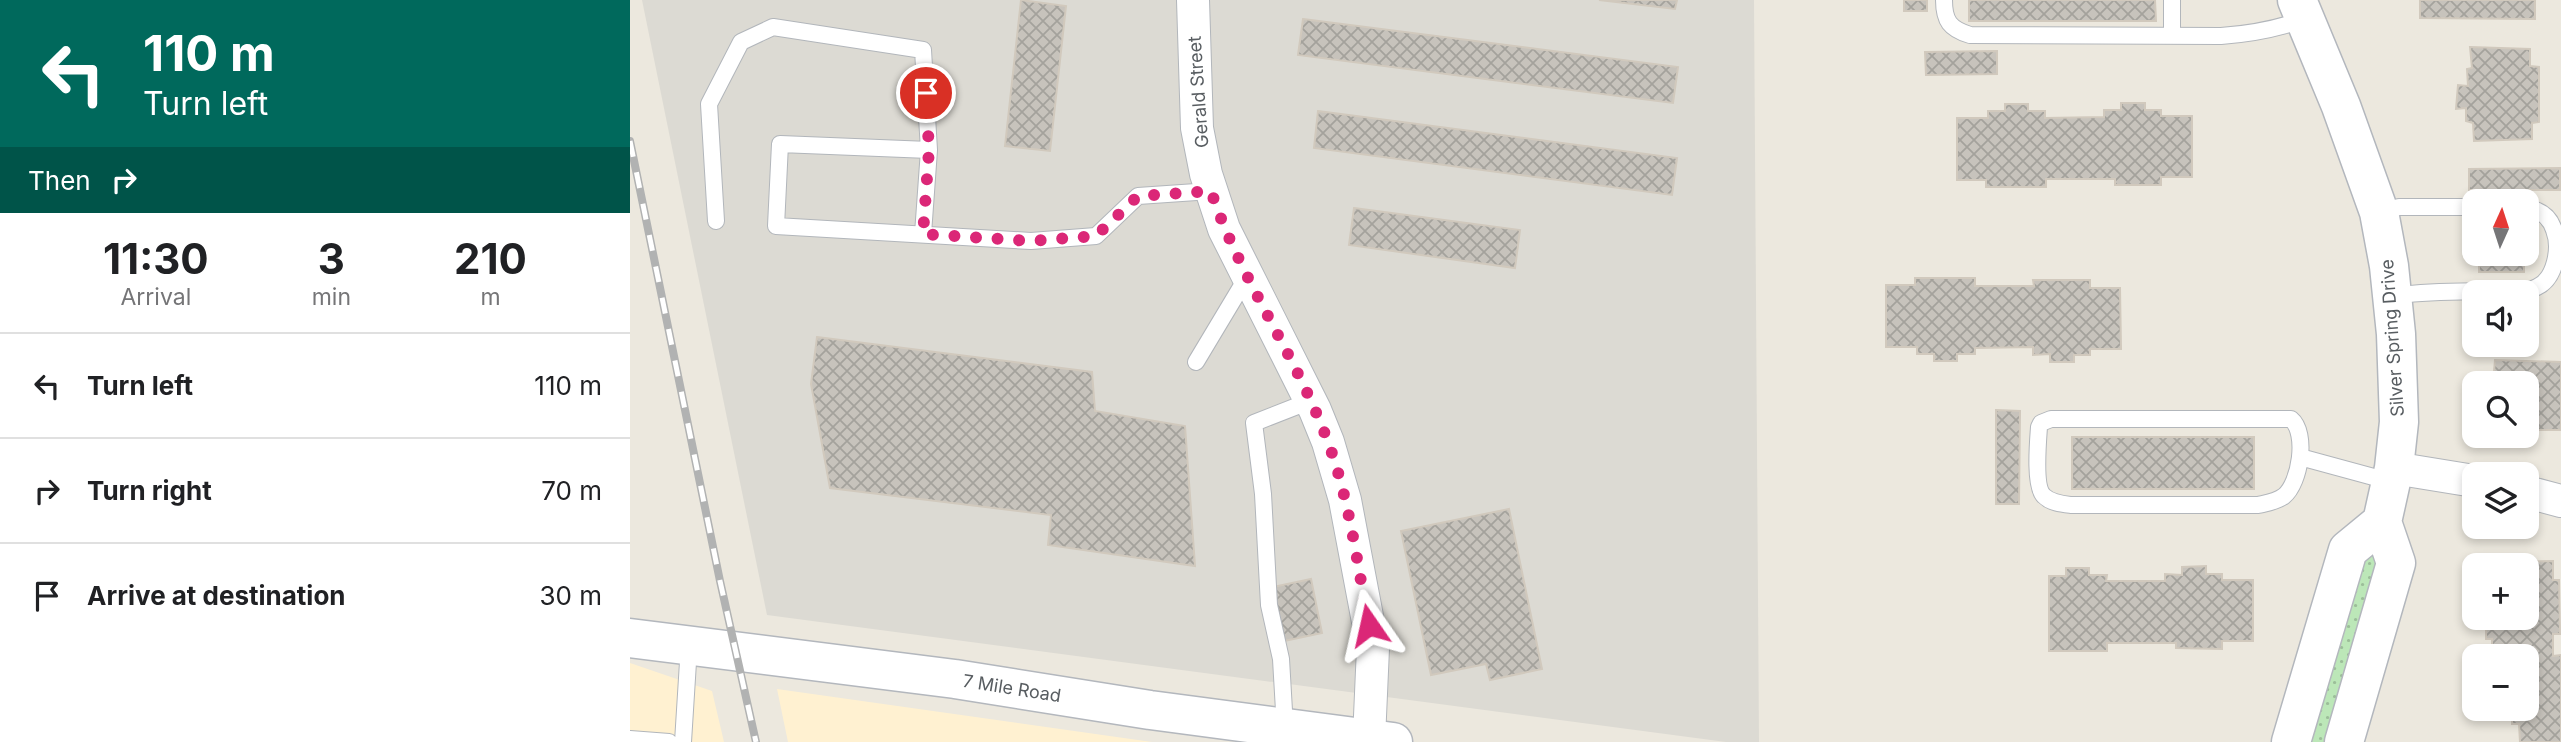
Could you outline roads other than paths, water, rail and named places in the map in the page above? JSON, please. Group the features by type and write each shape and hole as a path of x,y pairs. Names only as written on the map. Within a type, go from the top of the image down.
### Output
{"street":[{"name":"Gerald Street","path":"1193,0 1197,128 1211,191 1224,229 1310,401 1339,474 1373,648 1381,741"},
{"name":"Silver Spring Drive","path":"2301,9 2342,106 2379,212 2393,296 2399,422 2393,475 2382,522"},
{"path":"2393,475 2462,480"},
{"path":"2539,495 2561,501"},
{"path":"2291,742 2348,550 2382,522 2396,563 2344,742"},
{"name":"7 Mile Road","path":"630,638 955,679 1150,710 1381,741"}],"lane":[{"path":"1944,0 1944,14 1949,25 1970,35 2250,34 2282,27 2301,9"},
{"path":"2172,0 2172,35"},
{"path":"716,221 709,104 741,42 773,27 923,50 929,150 923,234"},
{"path":"929,150 780,144 775,226 1031,241 1096,236 1138,196 1211,191"},
{"path":"2379,212 2399,207 2462,207"},
{"path":"2393,296 2417,292 2526,291 2544,283 2550,277 2554,263 2556,233 2550,219 2539,212"},
{"path":"1196,362 1247,277"},
{"path":"1285,728 1281,659 1269,605 1263,494 1254,423 1310,401"},
{"path":"2051,419 2291,419 2300,431 2300,457 2291,488 2283,497 2258,505 2071,505 2058,503 2041,492 2039,427 2041,423 2051,419"},
{"path":"2300,457 2393,475"},
{"path":"683,742 690,646"},
{"path":"630,739 669,742"}],"railway":[{"path":"630,141 720,581 756,742"}]}
